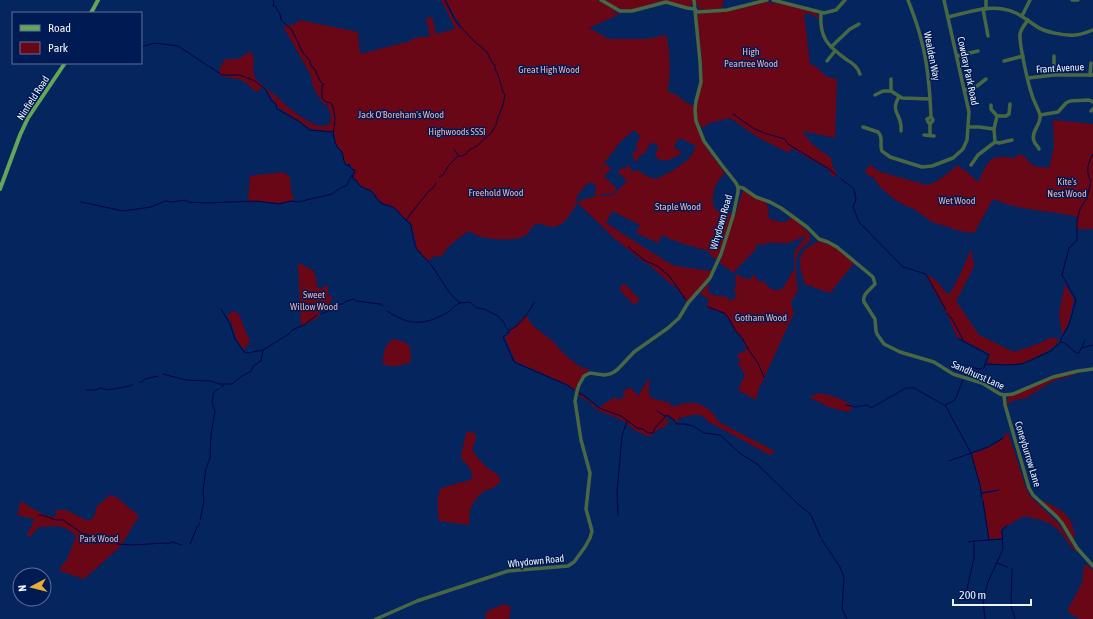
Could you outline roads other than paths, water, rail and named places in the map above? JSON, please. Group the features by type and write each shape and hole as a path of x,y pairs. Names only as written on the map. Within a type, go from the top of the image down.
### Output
{"main road":[{"path":"92,12 98,0"},
{"name":"Ninfield Road","path":"0,189 25,123 64,64"}],"street":[{"path":"601,0 620,11 632,11 666,2 694,9 698,12 727,10 767,0"},
{"name":"Whydown Road","path":"376,619 417,601 508,571 565,567 574,562 590,538 592,532 586,509 590,473 581,440 576,401 579,385 584,376 587,374 604,375 610,374 618,369 633,353 668,328 679,318 688,303 710,278 721,254 736,204 738,187 704,141 696,121 696,101 701,82 694,0"},
{"path":"773,0 821,13 828,13 836,10 845,0"},
{"name":"Wealden Way","path":"908,0 922,42 927,67 930,117 933,120 930,123 932,135 924,135"},
{"name":"Cowdray Park Road","path":"866,126 870,130 880,133 882,138 881,148 890,157 901,158 918,166 928,167 953,158 963,149 967,140 969,112 944,0"},
{"path":"986,0 984,9 988,36"},
{"path":"1022,16 1030,0"},
{"path":"1072,0 1078,0"},
{"path":"948,17 984,9 1004,9 1022,16 1042,30 1074,35 1093,30"},
{"path":"821,13 821,31 826,41 830,47 853,64 861,75"},
{"path":"1028,20 1021,30 1020,39 1032,97 1036,103 1040,115 1040,121 1034,134 1034,141 1039,149"},
{"path":"830,47 850,29 859,24"},
{"path":"827,61 835,51"},
{"path":"957,56 976,53"},
{"path":"1006,61 1023,56"},
{"path":"1054,56 1054,75"},
{"path":"1091,63 1091,75"},
{"name":"Frant Avenue","path":"1028,78 1054,75 1091,75"},
{"path":"891,78 891,91"},
{"path":"965,90 977,86 984,80"},
{"path":"878,95 883,92 891,91 906,99 930,98"},
{"path":"900,97 895,107 903,128"},
{"path":"1040,115 1058,112 1070,100 1089,100 1093,102"},
{"path":"989,108 997,116 1011,116 1010,104"},
{"path":"995,142 994,129 997,116"},
{"path":"968,127 994,129"},
{"path":"971,165 973,159 995,142 1006,144 1012,140"},
{"path":"1030,143 1034,141"},
{"name":"Sandhurst Lane","path":"738,187 743,188 756,197 781,208 807,227 819,239 837,247 873,278 875,284 864,295 863,299 875,319 877,334 884,344 900,352 938,364 953,374 982,384 1004,395 1013,394 1053,377 1093,369"},
{"name":"Coneyburrow Lane","path":"1004,395 1007,412 1029,488 1033,496 1057,517 1077,548 1093,566"}],"waterway":[{"path":"81,202 123,211 151,207 165,201 172,202 185,200 188,202 206,203 256,201 279,204 291,201 298,202 332,194 347,185 355,170 353,170 349,164 348,166 346,165 342,152 337,147 335,142 333,132 335,118 333,107 331,103 326,102 322,98 322,85 324,85 320,81 314,68 311,66 310,61 303,53 292,30 281,20 280,14 275,6 273,6 273,0"},
{"path":"439,177 443,175 449,165 458,156 466,154 492,132 503,105 505,94 495,69 495,65 487,52 458,24 445,0"},
{"path":"142,47 154,43 178,46 222,75 240,75 255,81 266,90 271,100 276,104 277,109 297,120 310,130 333,132"},
{"path":"733,114 753,128 785,139 788,144 829,169 836,175"},
{"path":"454,149 458,155"},
{"path":"965,376 968,367 980,369 984,368 985,364 1022,364 1051,351 1061,342 1061,339 1069,325 1076,300 1062,275 1069,248 1077,240 1077,221 1080,209 1087,198 1091,181 1088,174 1088,167 1093,154"},
{"path":"353,176 353,179 356,180 361,186 371,191 381,203 394,208 411,225 414,242 418,251 431,265 452,296 460,303 470,302 477,308 484,309 498,316 505,324 505,327 509,330 509,332 503,337 514,362 567,385 574,390"},
{"path":"841,179 854,189 856,199 853,207 859,222 903,267 926,274 946,310"},
{"path":"407,220 436,183"},
{"path":"628,247 644,260 659,267 670,277 686,300"},
{"path":"321,314 337,307 340,304 343,304 346,301 354,299 356,301 380,304 383,306"},
{"path":"387,311 410,322 424,322 439,317 460,303"},
{"path":"510,330 521,322 534,303"},
{"path":"708,307 724,313 728,317 735,330 758,363 764,377"},
{"path":"221,309 230,324 235,339 244,352 248,353 262,350"},
{"path":"947,313 952,319 963,340"},
{"path":"163,374 186,380 232,384 251,371 254,365 261,361 263,350 289,334 292,330 304,325 317,315"},
{"path":"959,339 989,355 985,364"},
{"path":"1082,347 1085,340"},
{"path":"1062,342 1077,353 1079,353 1081,348 1093,345"},
{"path":"140,382 145,379 158,376"},
{"path":"963,380 955,400 945,405 971,453 982,498"},
{"path":"87,390 101,388 108,390 130,386 133,384"},
{"path":"221,387 225,384"},
{"path":"846,405 856,407 867,405 871,408 906,388 914,388 944,405"},
{"path":"200,520 204,501 203,490 206,468 210,458 211,435 215,411 212,402 214,393 218,389"},
{"path":"579,393 599,408 621,416 637,428 643,429 648,433 653,433 655,428 667,415 677,424 693,426 704,433 720,435 741,454 757,464 811,515 821,538"},
{"path":"657,411 665,416"},
{"path":"618,515 617,492 622,436 627,421"},
{"path":"949,461 988,447 1003,438"},
{"path":"982,493 999,490"},
{"path":"983,501 989,540 1003,539"},
{"path":"38,515 56,520 63,520 82,533 94,537"},
{"path":"190,544 200,523"},
{"path":"985,619 983,600 988,582 1003,549 1002,530 1007,526"},
{"path":"822,540 840,567 844,577 842,609 847,619"},
{"path":"966,593 974,558 974,541 989,540"},
{"path":"968,542 974,541"},
{"path":"117,544 168,544 172,542 182,545"},
{"path":"997,563 1008,567"},
{"path":"1012,569 1011,606 1015,619"},
{"path":"966,597 983,600"}],"park label":[{"name":"High Peartree Wood","path":"751,56"},
{"name":"Great High Wood","path":"549,69"},
{"name":"Jack O'Boreham's Wood","path":"401,114"},
{"name":"Highwoods SSSI","path":"457,131"},
{"name":"Kite's Nest Wood","path":"1067,186"},
{"name":"Freehold Wood","path":"496,192"},
{"name":"Wet Wood","path":"957,200"},
{"name":"Staple Wood","path":"678,206"},
{"name":"Sweet Willow Wood","path":"314,300"},
{"name":"Gotham Wood","path":"761,317"},
{"name":"Park Wood","path":"99,538"}]}
